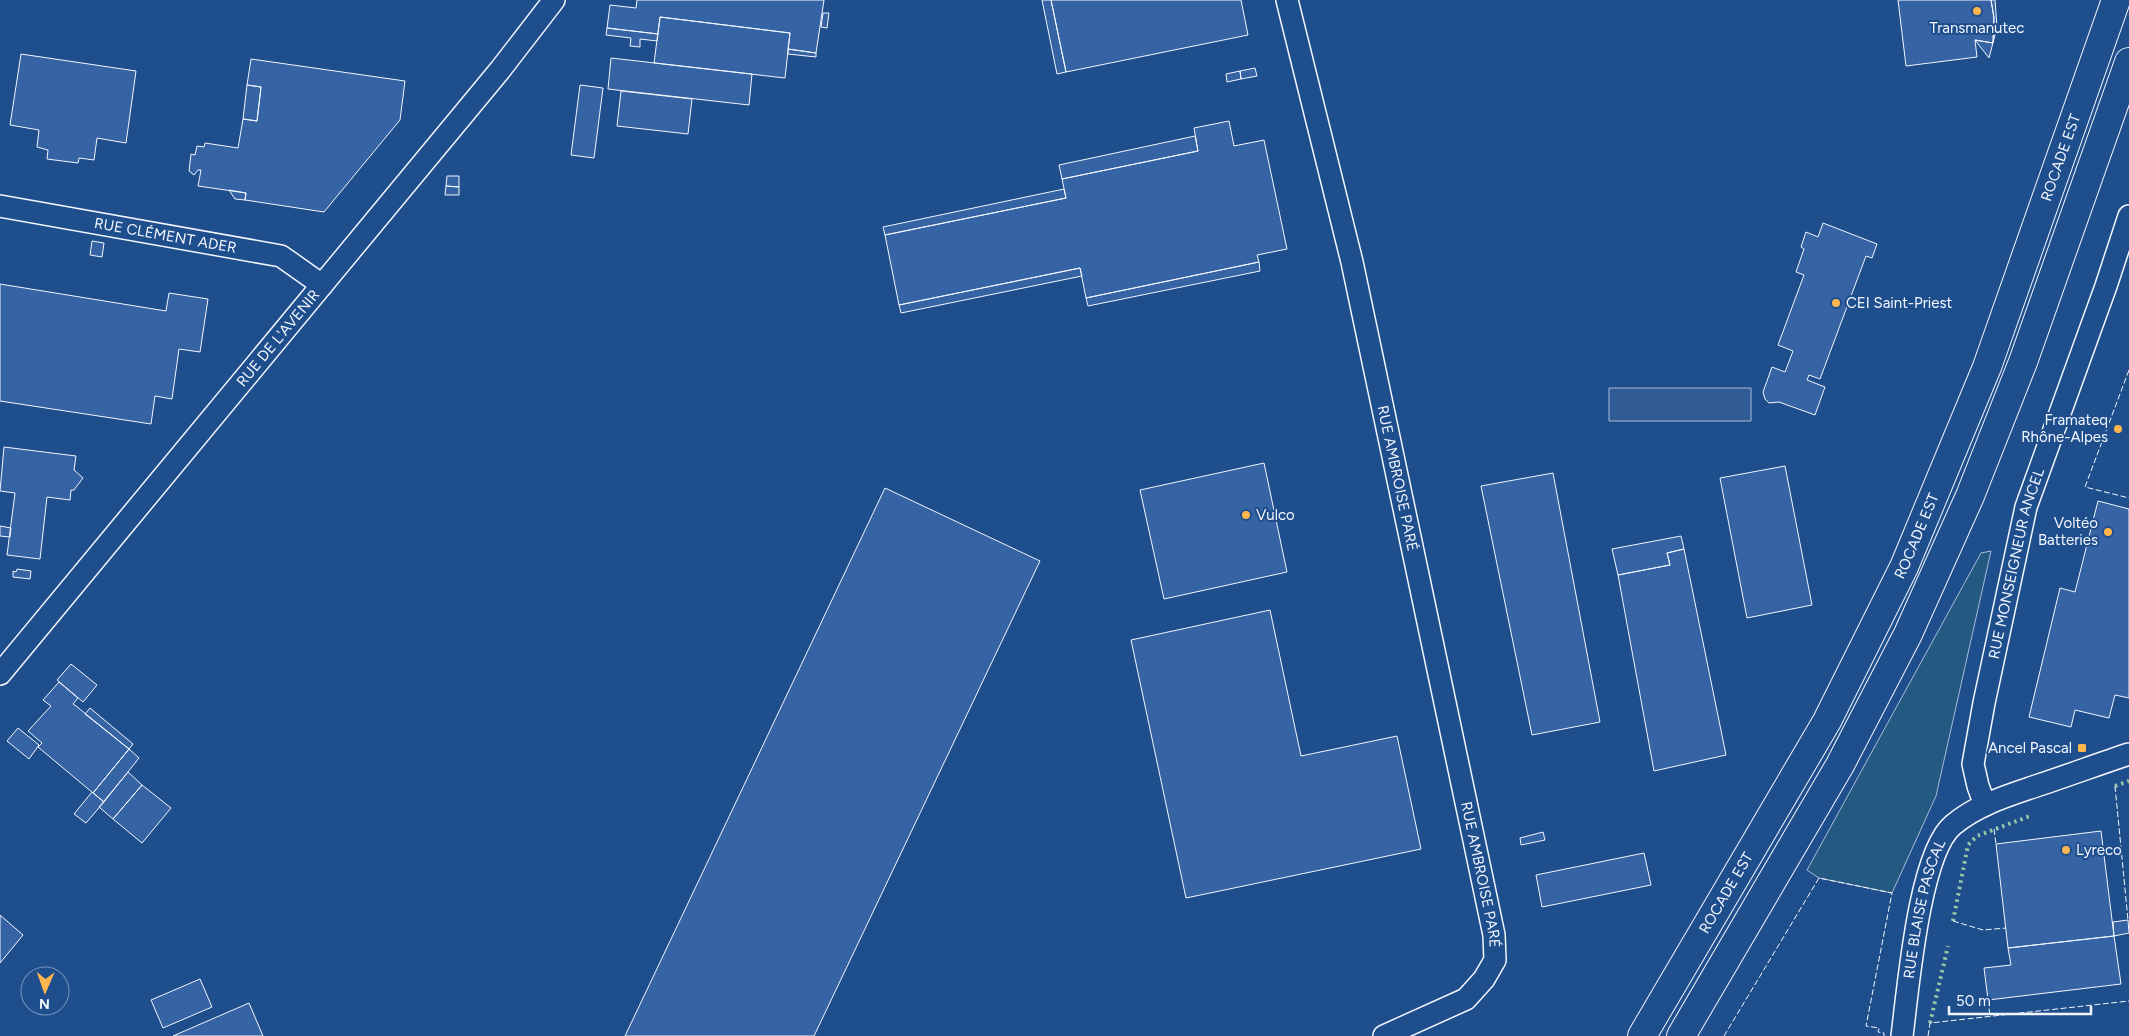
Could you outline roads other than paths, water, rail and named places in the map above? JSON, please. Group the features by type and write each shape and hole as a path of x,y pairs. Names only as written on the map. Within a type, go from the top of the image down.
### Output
{"highway":[{"name":"ROCADE EST","path":"1642,1036 1828,721 1904,568 1987,368 2116,0"},
{"path":"1682,1036 1840,765 1908,634 1970,496 2023,362 2129,62"}],"street":[{"name":"RUE DE L'AVENIR","path":"0,674 494,77 554,0"},
{"name":"RUE AMBROISE PARÉ","path":"1287,0 1354,272 1494,935 1495,960 1484,979 1466,999 1384,1036"},
{"name":"RUE CLÉMENT ADER","path":"0,206 281,256 322,285"},
{"name":"RUE MONSEIGNEUR ANCEL","path":"1985,805 1973,764 1984,702 2026,507 2129,216"},
{"name":"RUE BLAISE PASCAL","path":"1902,1036 1908,984 1926,883 1938,846 1952,825 1985,805 2129,754"}],"place":[{"name":"Transmanutec","path":"1977,11"},
{"name":"CEI Saint-Priest","path":"1836,303"},
{"name":"Framateq Rhône-Alpes","path":"2118,429"},
{"name":"Vulco","path":"1246,515"},
{"name":"Voltéo Batteries","path":"2108,532"},
{"name":"Ancel Pascal","path":"2082,748"},
{"name":"Lyreco","path":"2066,850"}]}
